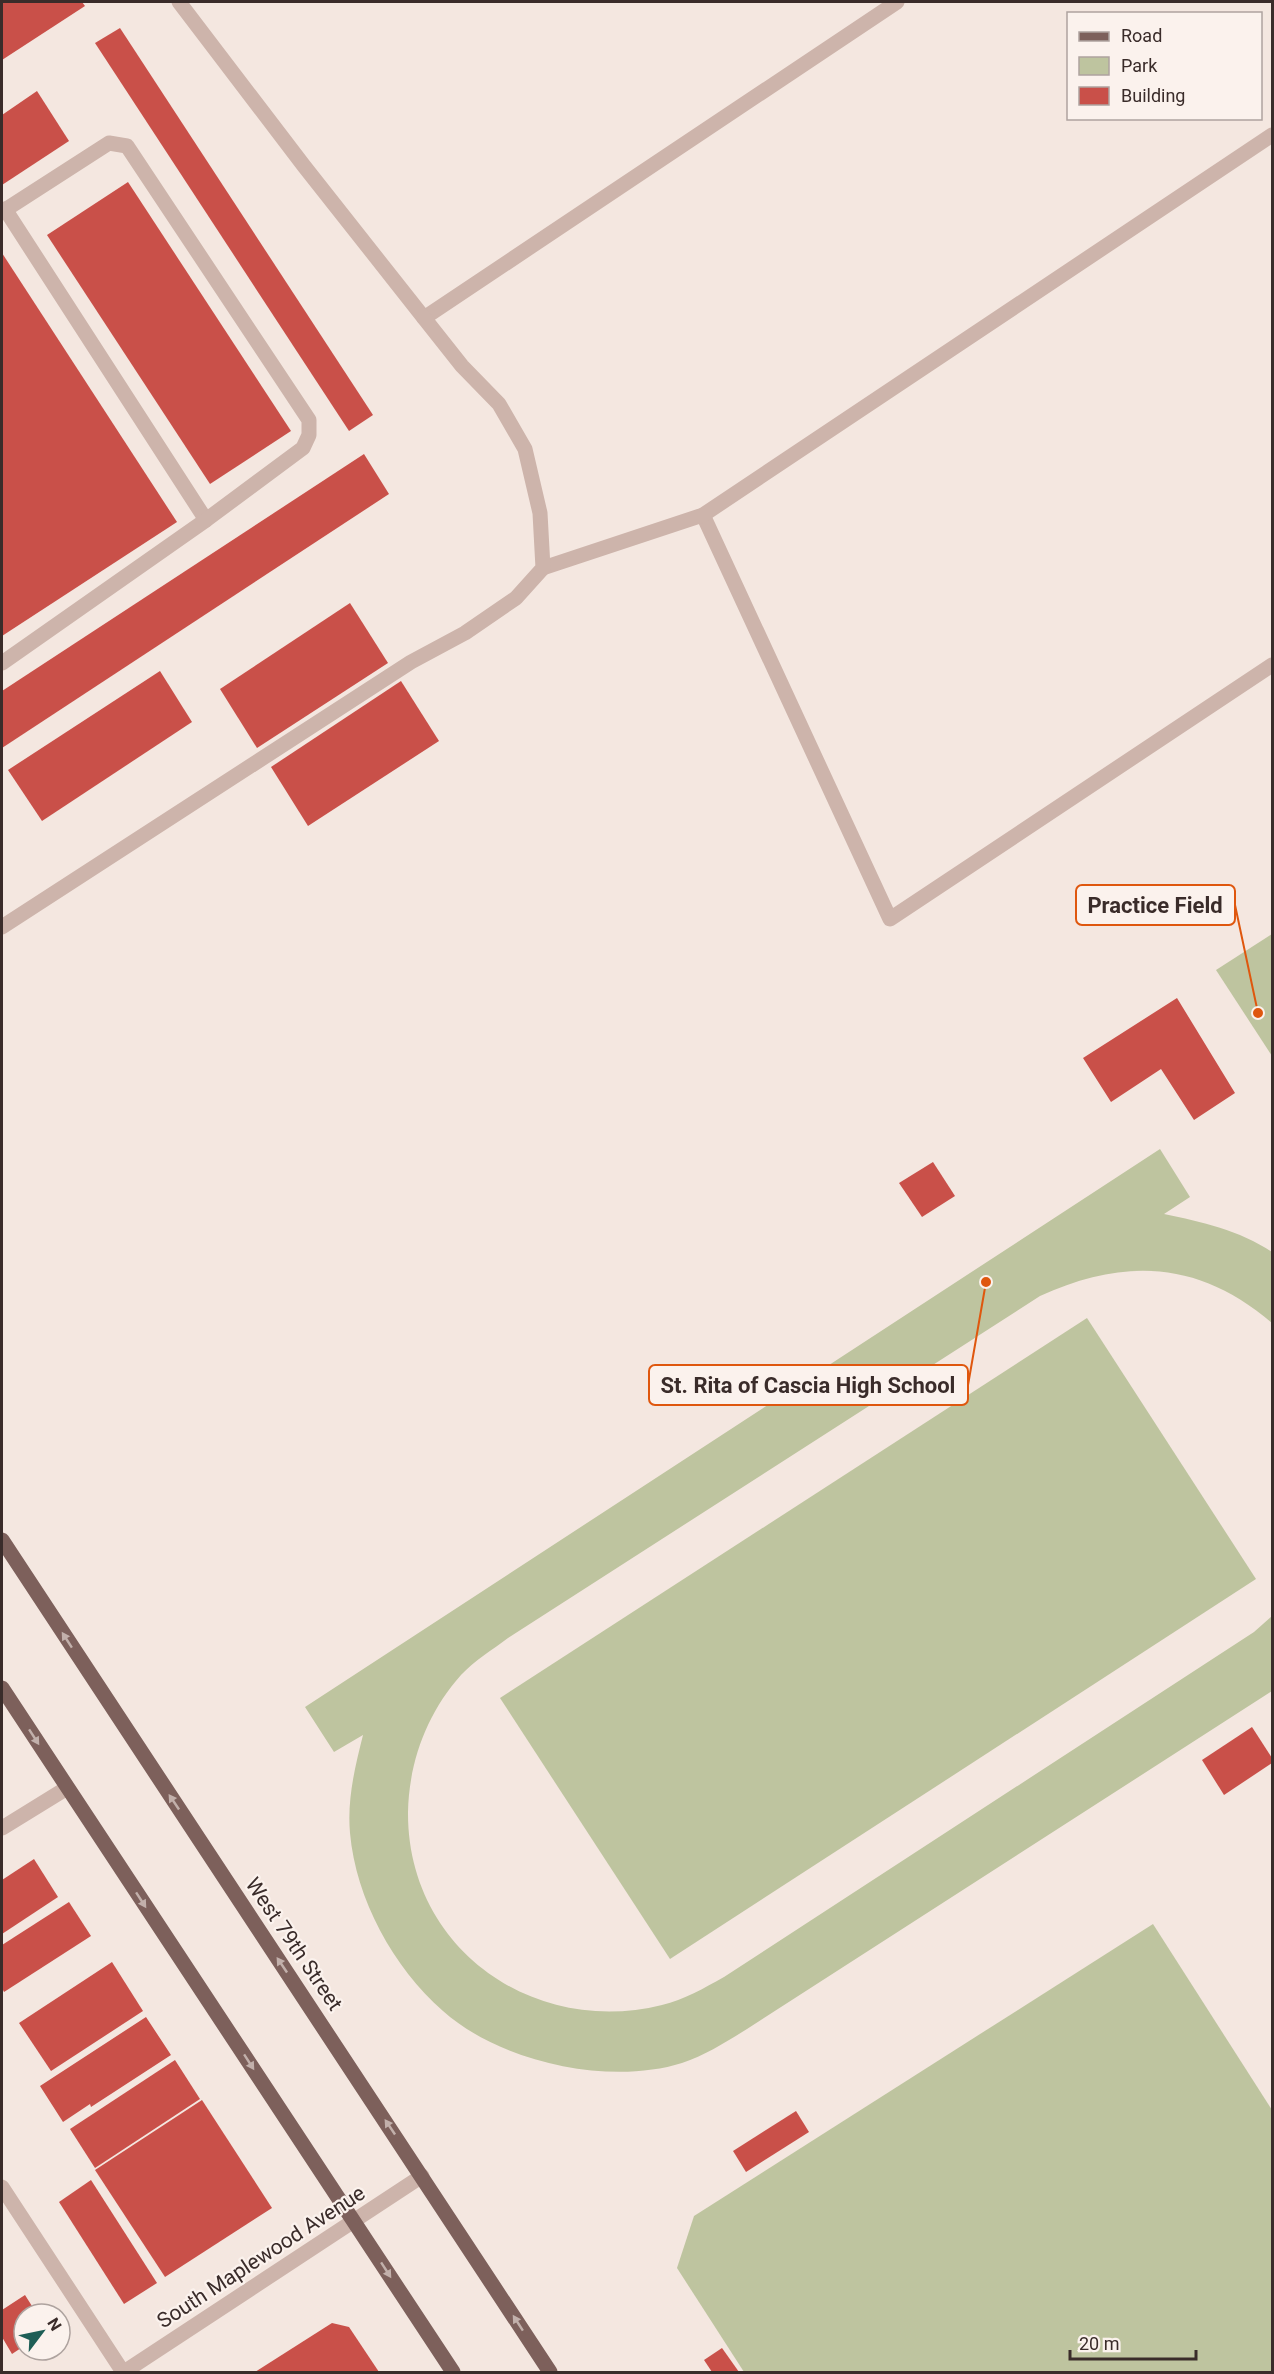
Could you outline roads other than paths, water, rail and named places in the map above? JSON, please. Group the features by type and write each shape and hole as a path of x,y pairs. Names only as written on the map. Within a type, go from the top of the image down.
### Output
{"main road":[{"name":"West 79th Street","path":"2,1540 550,2373"},
{"path":"2,1688 453,2373"}],"street":[{"path":"178,2 462,366 500,404 525,449 540,513 543,568"},
{"path":"424,318 897,2"},
{"path":"2,927 411,662 465,633 516,598 543,568 704,515 1272,135"},
{"path":"2,663 206,520 303,447 309,435 309,420 127,146 109,143 4,211 206,520"},
{"path":"704,515 890,919 1272,665"},
{"path":"2,1828 67,1788"},
{"name":"South Maplewood Avenue","path":"123,2373 422,2176"},
{"path":"2,2187 123,2373"}],"place":[{"name":"Practice Field","path":"1258,1013"},
{"name":"St. Rita of Cascia High School","path":"986,1282"}]}
